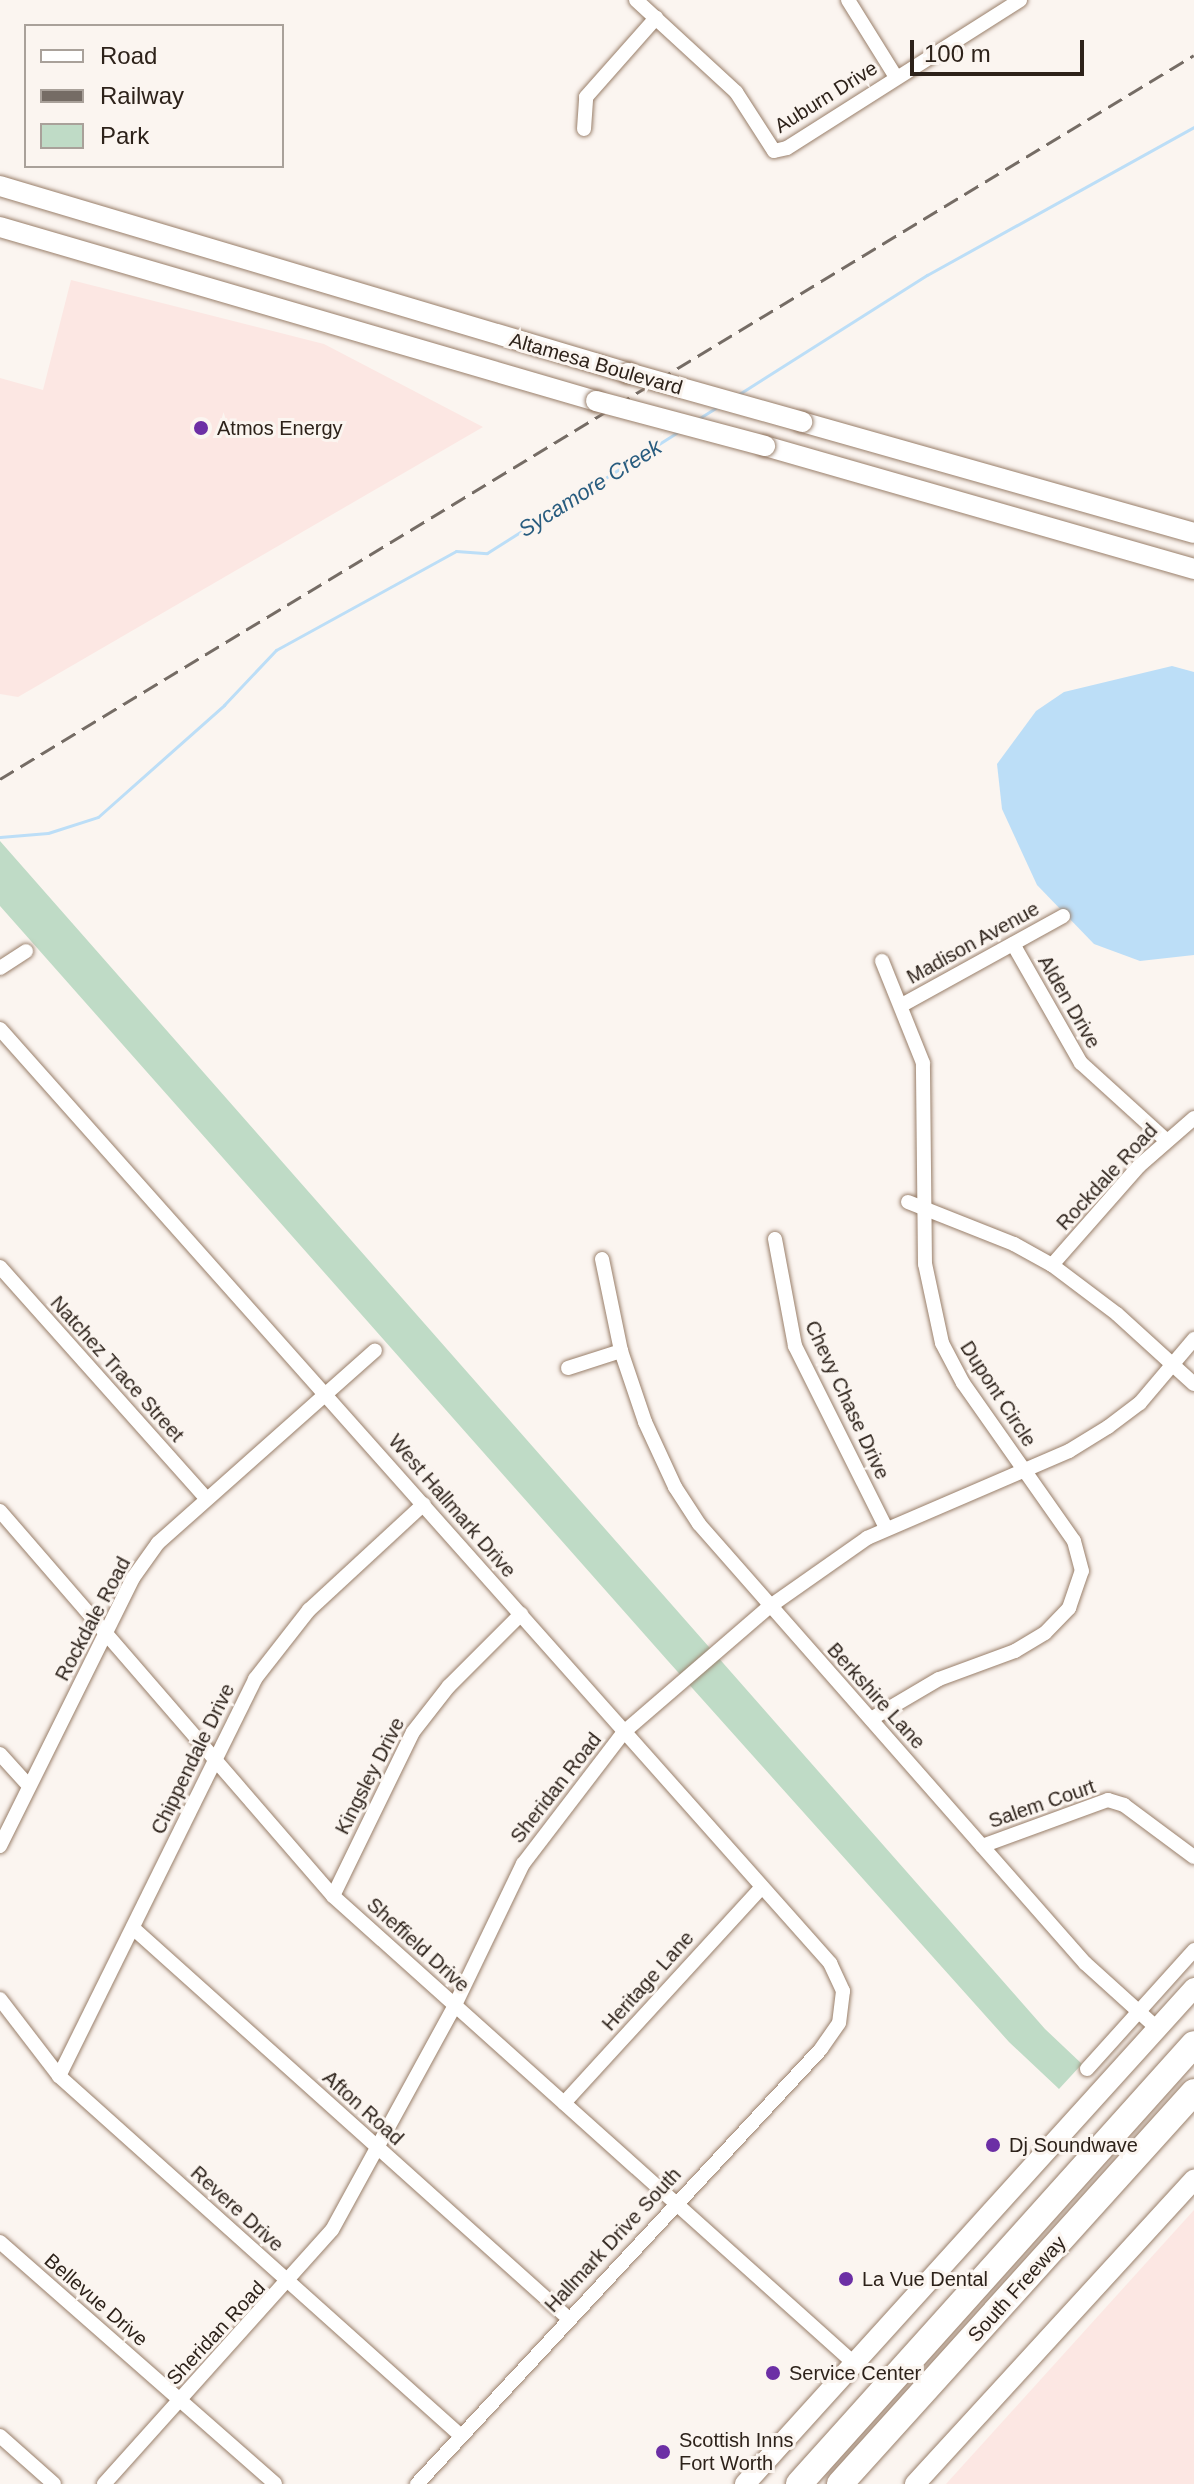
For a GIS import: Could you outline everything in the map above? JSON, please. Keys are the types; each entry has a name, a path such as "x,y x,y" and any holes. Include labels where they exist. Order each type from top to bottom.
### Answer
{"highway":[{"name":"South Freeway","path":"799,2484 1194,2044"},
{"name":"South Freeway","path":"840,2484 1194,2092"}],"main road":[{"name":"Altamesa Boulevard","path":"1,186 628,373 1194,533"},
{"name":"Altamesa Boulevard","path":"0,227 596,401 1194,569"},
{"path":"177,277 184,242"},
{"path":"745,2484 1194,1988"},
{"path":"915,2484 1194,2179"}],"street":[{"path":"584,129 586,97 656,18 636,0"},
{"path":"848,0 896,77"},
{"name":"Auburn Drive","path":"656,18 736,92 774,151 787,148 1020,0"},
{"name":"Madison Avenue","path":"902,1005 1063,916"},
{"name":"Alden Drive","path":"1013,944 1081,1063 1166,1140"},
{"path":"0,968 26,951"},
{"name":"Dupont Circle","path":"871,1719 939,1679 1015,1651 1045,1633 1069,1608 1079,1588 1081,1557 963,1383 942,1343 925,1264 926,1080 902,1005 882,961"},
{"name":"West Hallmark Drive","path":"0,1029 327,1393 840,1979 844,2002 839,2023"},
{"name":"Rockdale Road","path":"1052,1265 1166,1140 1194,1118"},
{"path":"908,1202 1052,1265 1117,1314 1194,1384"},
{"name":"Chevy Chase Drive","path":"775,1239 795,1346 886,1528"},
{"name":"Berkshire Lane","path":"602,1259 621,1351 645,1422 675,1487 769,1607 1085,1963 1158,2029"},
{"name":"Natchez Trace Street","path":"0,1267 205,1497"},
{"name":"Sheridan Road","path":"104,2484 289,2283 332,2230 379,2150 455,2005 523,1864 624,1732 769,1607 886,1528 1024,1470 1108,1427 1140,1403 1194,1339"},
{"name":"Rockdale Road","path":"0,1846 107,1631 158,1543 205,1497 375,1350"},
{"path":"568,1368 621,1351"},
{"name":"Chippendale Drive","path":"59,2076 214,1762 276,1647 424,1504"},
{"name":"Sheffield Drive","path":"0,1511 107,1631 214,1762 333,1896 855,2364"},
{"name":"Kingsley Drive","path":"333,1896 413,1732 449,1686 521,1614"},
{"path":"0,1754 29,1786"},
{"name":"Salem Court","path":"982,1846 1108,1800 1124,1805 1194,1857"},
{"name":"Heritage Lane","path":"564,2103 762,1887"},
{"name":"Afton Road","path":"133,1928 568,2318"},
{"path":"1087,2069 1194,1950"},
{"name":"Revere Drive","path":"0,1999 59,2076 460,2435"},
{"name":"Hallmark Drive South","path":"417,2484 675,2201 821,2049 839,2023"},
{"name":"Bellevue Drive","path":"0,2242 275,2484"},
{"path":"0,2436 54,2484"}],"shaded area":[{"path":"71,280 324,344 483,427 18,697 0,694 0,378 43,390"},
{"path":"1194,2210 1194,2484 946,2484"}],"green space":[{"path":"0,841 1045,2029 1082,2064 1059,2089 1009,2042 0,906"}],"water":[{"path":"1172,666 1194,672 1194,955 1140,961 1094,944 1037,885 1002,809 997,764 1036,711 1064,692"}],"waterway":[{"name":"Sycamore Creek","path":"736,396 927,275 1194,127"},
{"name":"Sycamore Creek","path":"698,419 719,406"},
{"name":"Sycamore Creek","path":"0,837 48,833 98,817 224,705 276,650 456,551 487,553 678,432"}],"railway":[{"path":"0,779 1194,55"}],"place":[{"name":"Atmos Energy","path":"201,428"},
{"name":"Dj Soundwave","path":"993,2145"},
{"name":"La Vue Dental","path":"846,2279"},
{"name":"Service Center","path":"773,2373"},
{"name":"Scottish Inns Fort Worth","path":"663,2452"}]}
